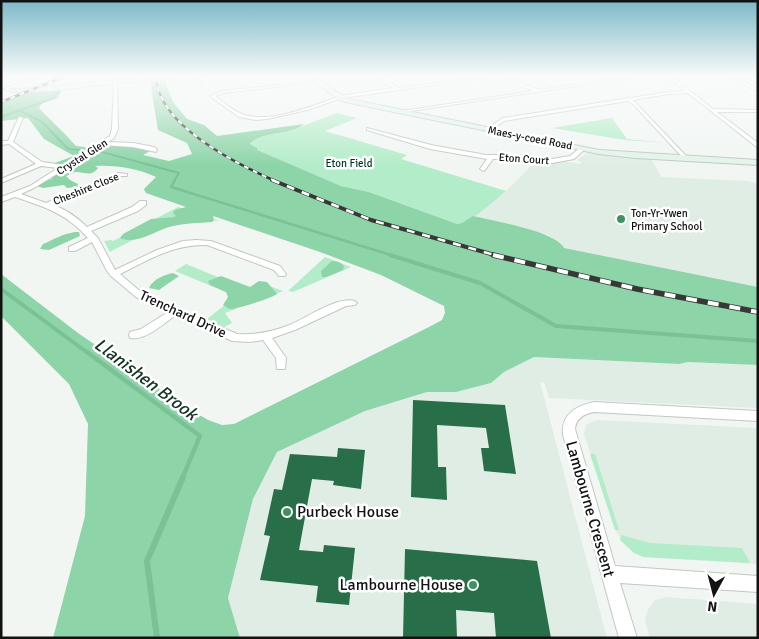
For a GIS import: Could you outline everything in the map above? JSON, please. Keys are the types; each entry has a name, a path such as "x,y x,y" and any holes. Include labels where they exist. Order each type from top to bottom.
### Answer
{"street":[{"name":"Crystal Glen","path":"1,200 17,195 66,167 112,137 115,132 115,107"},
{"path":"229,107 244,117 295,113 313,107"},
{"name":"Maes-y-coed Road","path":"376,107 582,149 630,156 758,162"},
{"path":"398,112 433,107"},
{"path":"488,130 504,120 587,107"},
{"path":"639,107 686,159"},
{"path":"707,107 758,146"},
{"path":"711,110 758,112"},
{"path":"10,142 21,118"},
{"name":"Eton Court","path":"369,129 430,147 491,157 517,157 552,161 572,158 582,149"},
{"path":"1,143 10,142 40,164 66,167"},
{"path":"104,143 133,145 154,149 154,151"},
{"path":"418,152 430,147"},
{"name":"Eton Court","path":"483,169 491,157"},
{"path":"1,181 40,164"},
{"name":"Cheshire Close","path":"47,205 120,174 125,175"},
{"name":"Trenchard Drive","path":"17,195 47,205 66,214 86,230 94,238 107,266 139,295 236,338 266,337 344,303 352,303"},
{"path":"86,230 135,209 143,203"},
{"path":"72,249 94,238"},
{"path":"114,274 170,247 197,242 214,245 277,268 282,274"},
{"path":"134,335 146,331 174,312"},
{"path":"266,337 281,358 281,366"},
{"name":"Lambourne Crescent","path":"628,638 569,435 568,427 572,417 585,409 594,407 758,416"},
{"path":"609,574 758,584"}],"shaded area":[{"name":"Ton-Yr-Ywen Primary School","path":"587,153 652,160 661,177 748,181 758,184 758,287 563,248 561,243 548,235 473,216 506,191 535,162 571,162 578,164 582,163 577,160"},
{"path":"534,357 679,364 688,362 758,365 758,408 549,398 544,382 540,382 607,638 240,638 228,598 253,499 277,452 365,411 427,392 456,392 491,383 504,372"},
{"path":"597,420 758,428 758,564 643,557 626,546 615,530 584,434 586,425"},
{"path":"666,597 758,604 758,638 650,638 645,621 648,609 655,600"}],"green space":[{"path":"1,107 40,107 76,146 91,148 65,165 52,164 74,156 44,139 28,118 1,121"},
{"path":"154,107 177,107 187,119 204,125 217,136 304,124 298,128 261,137 250,144 257,148 257,150 341,186 369,192 457,224 473,216 537,232 559,242 564,248 758,287 758,365 688,362 679,364 534,357 504,372 491,383 456,392 427,392 365,411 277,452 253,499 228,598 240,638 53,638 85,516 88,424 69,384 1,316 1,274 78,333 181,404 208,420 222,425 234,424 431,326 442,320 445,313 444,306 381,275 213,216 214,220 212,222 173,226 140,239 127,240 120,238 123,234 151,219 174,217 176,216 173,213 175,210 186,207 146,193 144,189 156,177 141,171 111,166 95,166 98,168 93,173 75,172 66,176 78,184 77,187 67,188 64,185 43,188 37,186 46,180 53,179 50,178 103,146 126,146 150,151 143,155 169,161 192,154 187,143 158,130"},
{"name":"Eton Field","path":"337,113 357,118 325,131 407,155 401,159 506,191 469,220 457,224 369,192 341,186 256,150 257,148 250,144 256,138 297,128"},
{"path":"612,118 627,139 667,143 625,140 552,128"},
{"path":"178,207 220,221 189,222 162,228 110,252 104,241 113,241"},
{"path":"79,232 80,236 49,250 40,249 43,244 62,235"},
{"path":"325,257 351,267 293,292 288,291"},
{"path":"332,261 339,262 344,266 343,270 322,277 321,271"},
{"path":"186,264 252,291 261,283 283,291 258,302 238,297 175,271"},
{"path":"173,273 179,276 159,290 149,288 156,280"},
{"path":"221,276 250,287 259,281 267,282 277,294 255,303 230,309 223,305 228,297 226,292 210,285 208,281"},
{"path":"235,297 236,309 225,313 232,323 224,327 207,319"},
{"path":"590,454 595,454 619,530 615,530"},
{"path":"621,535 650,543 742,548 750,563 643,557 634,553 620,540"}],"building":[{"path":"413,400 505,405 516,474 484,471 481,448 489,448 486,428 437,425 438,467 446,467 447,500 411,497"},
{"name":"Purbeck House","path":"338,448 365,450 361,489 333,485 334,481 312,479 299,550 323,552 324,545 355,548 349,605 316,602 318,586 260,580 270,536 264,535 274,489 282,490 290,454 337,457"},
{"name":"Lambourne House","path":"405,549 537,561 551,638 496,638 494,613 456,610 457,638 403,638"}],"waterway":[{"name":"Llanishen Brook","path":"19,111 29,107"},
{"name":"Llanishen Brook","path":"1,117 19,111"},
{"path":"19,111 42,122 68,149 102,152 179,173 174,181"},
{"path":"175,180 171,187 394,256"},
{"path":"390,255 480,283 556,326 758,341"},
{"name":"Llanishen Brook","path":"1,289 88,353"},
{"name":"Llanishen Brook","path":"87,352 200,436 182,479"},
{"name":"Llanishen Brook","path":"157,638 147,561 183,477"}],"railway":[{"path":"167,107 185,127 202,141 275,181"},
{"path":"272,180 371,220 498,256"},
{"path":"493,255 637,289 758,312"}],"place":[{"name":"Ton-Yr-Ywen Primary School","path":"621,219"},
{"name":"Purbeck House","path":"287,512"},
{"name":"Lambourne House","path":"473,585"}]}
